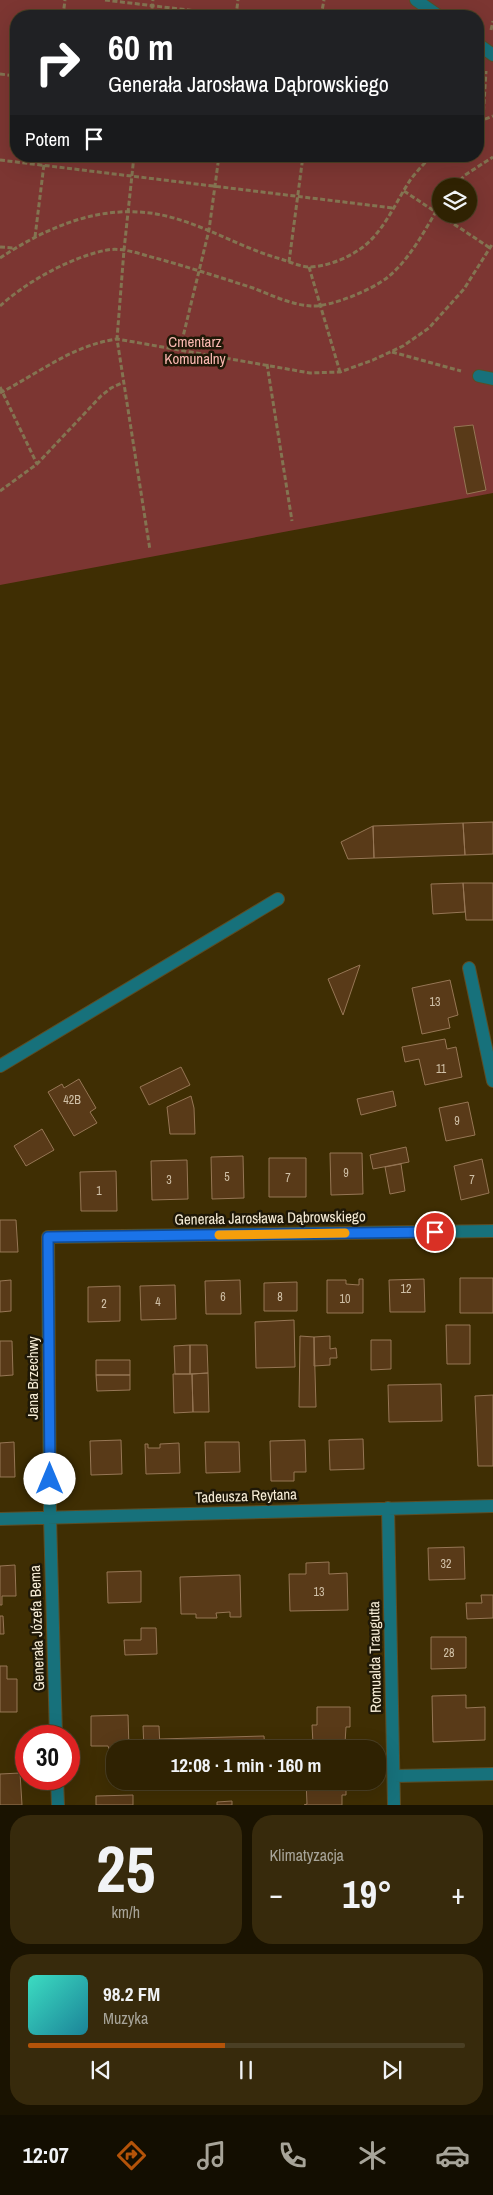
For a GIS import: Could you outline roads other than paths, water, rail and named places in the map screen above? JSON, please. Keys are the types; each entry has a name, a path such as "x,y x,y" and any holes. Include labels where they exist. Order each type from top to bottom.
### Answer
{"street":[{"path":"416,0 430,10"},
{"path":"478,376 493,379"},
{"path":"0,1066 278,899"},
{"path":"469,968 493,1081"},
{"name":"Generała Jarosława Dąbrowskiego","path":"48,1237 493,1231"},
{"name":"Jana Brzechwy","path":"48,1237 50,1518"},
{"name":"Tadeusza Reytana","path":"0,1519 493,1506"},
{"name":"Romualda Traugutta","path":"388,1508 394,1805"},
{"name":"Generała Józefa Bema","path":"50,1518 56,1725"},
{"path":"394,1776 493,1774"},
{"path":"58,1790 58,1805"}],"park label":[{"name":"Cmentarz Komunalny","path":"195,350"}]}
